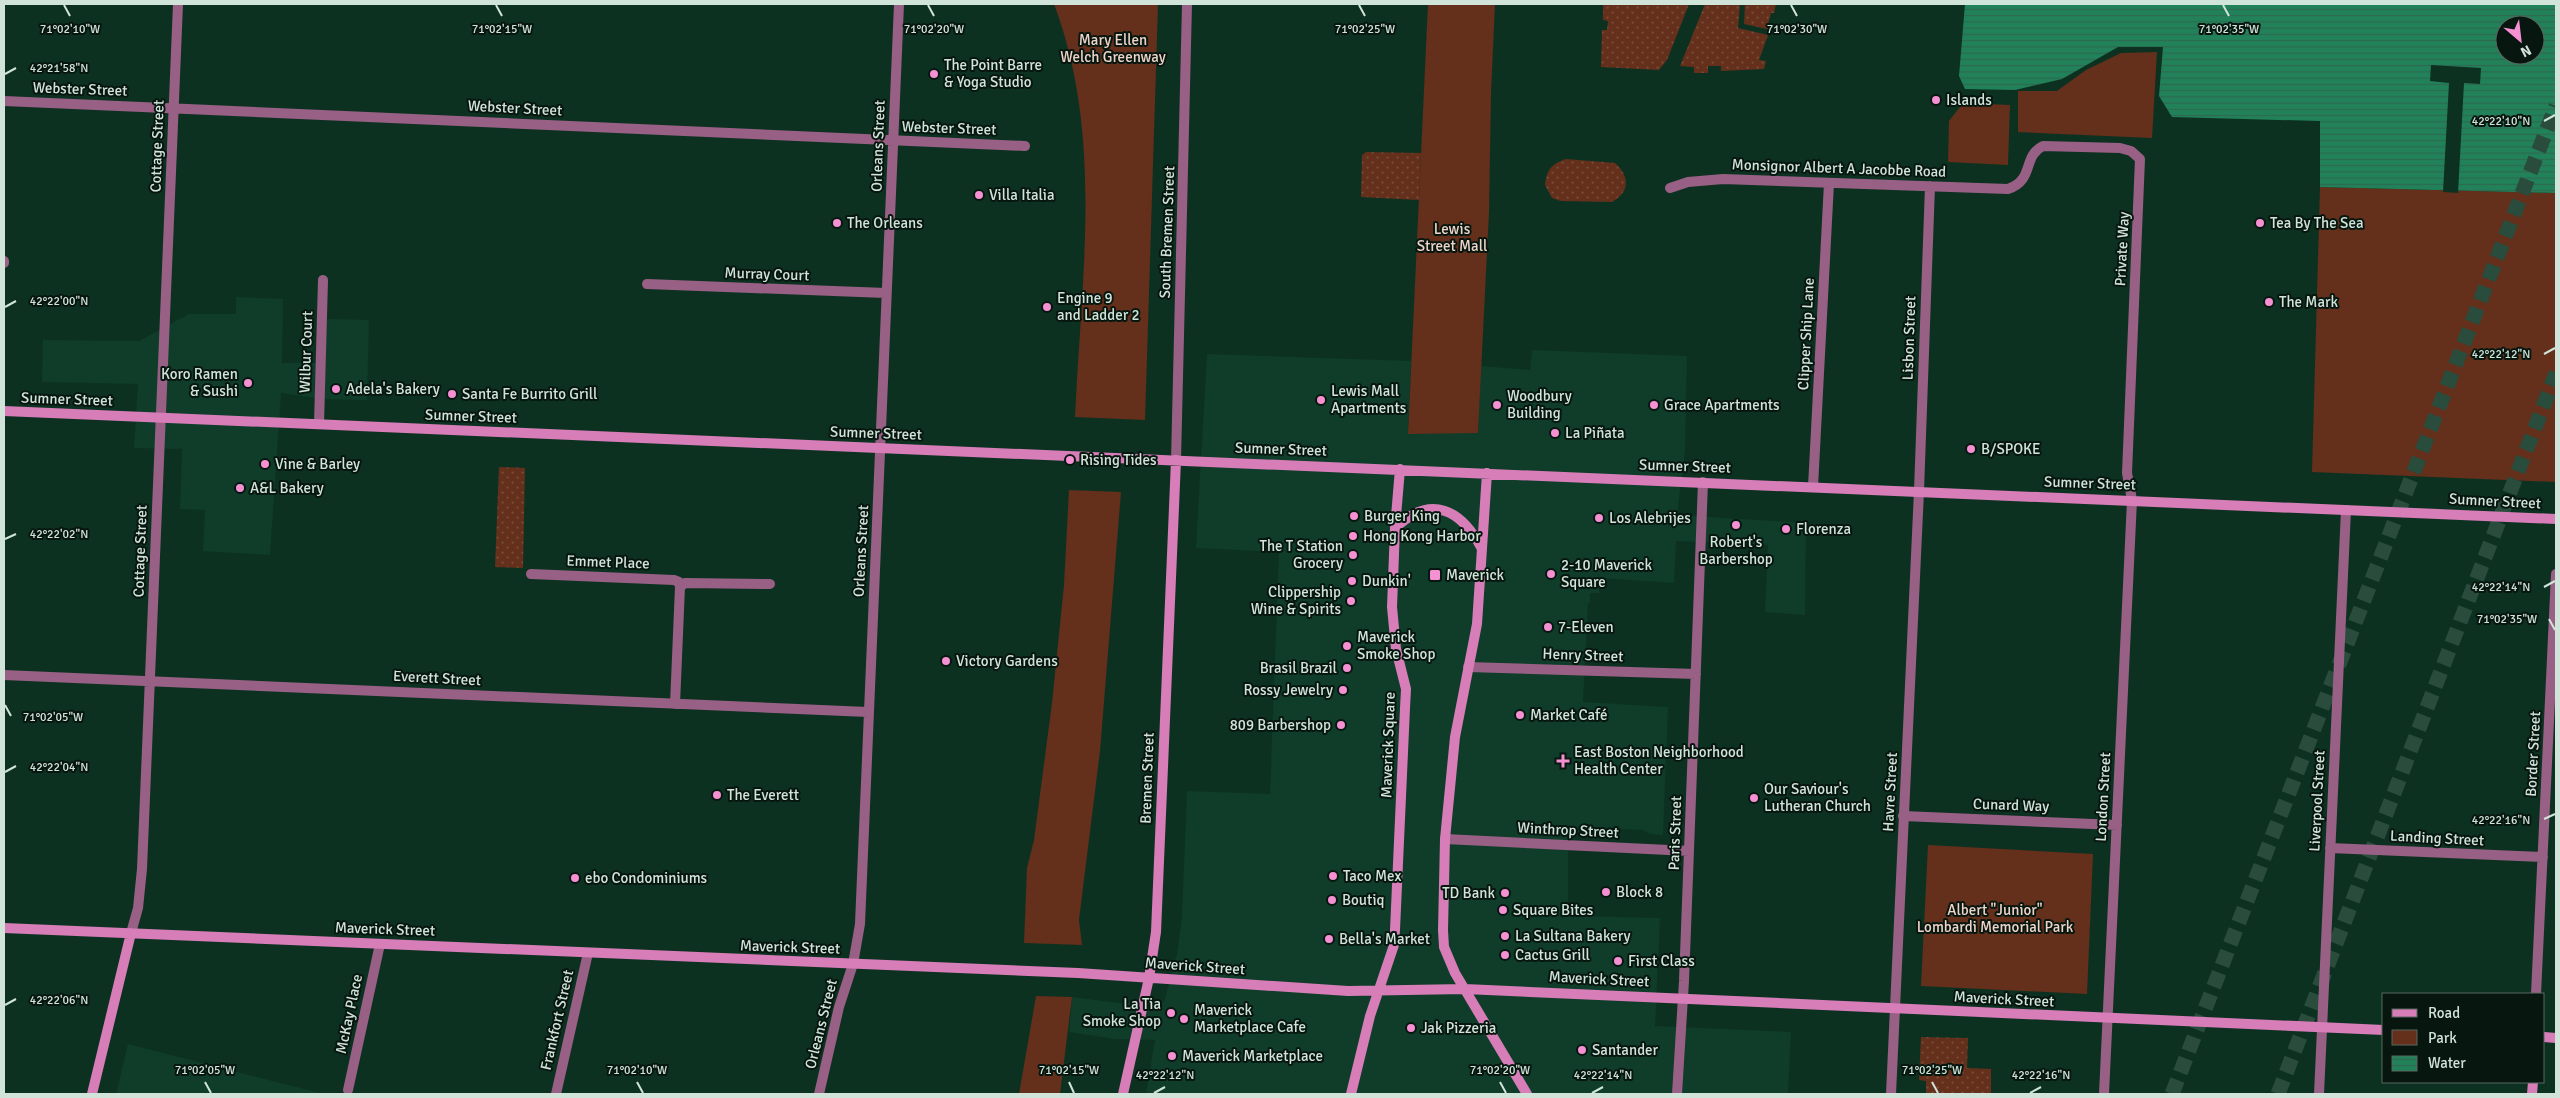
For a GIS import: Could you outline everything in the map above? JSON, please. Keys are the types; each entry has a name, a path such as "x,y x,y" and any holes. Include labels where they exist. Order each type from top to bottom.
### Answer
{"main road":[{"name":"Sumner Street","path":"4,411 1812,486 2556,519"},
{"name":"Bremen Street","path":"1123,1094 1149,978 1156,932 1176,460"},
{"name":"Maverick Square","path":"1351,1094 1366,1029 1394,945 1406,689 1393,628 1395,528 1400,469"},
{"path":"1487,473 1477,624 1455,737 1445,839 1444,947 1451,966 1527,1094"},
{"path":"1395,528 1417,512 1429,508 1445,510 1461,519 1472,531 1482,550"},
{"name":"Maverick Street","path":"4,928 1078,973 1348,990 1465,988 2382,1030"},
{"name":"Cottage Street","path":"92,1094 131,934"}],"street":[{"name":"Cottage Street","path":"131,934 138,908 142,869 178,4"},
{"name":"Orleans Street","path":"820,1094 860,924 899,4"},
{"name":"South Bremen Street","path":"1176,460 1187,4"},
{"name":"Webster Street","path":"4,100 1024,146"},
{"name":"Private Way","path":"2008,189 2018,186 2023,180 2036,149 2043,146 2120,148 2131,152 2140,159 2127,473 2132,500"},
{"name":"Monsignor Albert A Jacobbe Road","path":"1670,188 1708,179 2008,189"},
{"name":"Clipper Ship Lane","path":"1812,486 1829,183"},
{"name":"Lisbon Street","path":"1919,491 1930,186"},
{"name":"Wilbur Court","path":"318,424 323,280"},
{"name":"Murray Court","path":"647,284 886,293"},
{"name":"Paris Street","path":"1677,1094 1683,998 1703,482"},
{"name":"Havre Street","path":"1891,1094 1919,491"},
{"name":"London Street","path":"2104,1094 2132,500"},
{"name":"Liverpool Street","path":"2319,1094 2346,510"},
{"name":"Emmet Place","path":"531,574 674,580 680,587 685,583 770,584"},
{"name":"Border Street","path":"2536,993 2556,574"},
{"path":"675,704 680,587"},
{"name":"Henry Street","path":"1468,667 1696,674"},
{"name":"Everett Street","path":"4,674 868,712"},
{"name":"Cunard Way","path":"1903,816 2117,825"},
{"name":"Winthrop Street","path":"1445,839 1689,851"},
{"name":"Landing Street","path":"2330,848 2543,857"},
{"name":"McKay Place","path":"348,1090 380,944"},
{"name":"Frankfort Street","path":"556,1094 588,953"}],"shaded area":[{"path":"236,297 283,299 282,363 325,363 327,319 369,320 367,400 324,399 281,393 270,555 203,551 205,510 180,509 182,449 134,448 138,384 42,382 43,340 139,341 189,314 236,314"},
{"path":"1532,350 1687,356 1685,450 1677,515 1806,523 1805,615 1765,612 1768,545 1676,541 1674,583 1600,578 1599,593 1590,593 1590,603 1588,603 1583,702 1668,707 1663,835 1650,834 1643,830 1568,827 1568,916 1660,918 1655,1026 1791,1032 1788,1094 1146,1094 1155,1040 1115,1039 1069,1032 1072,997 1119,1003 1164,1002 1177,954 1182,917 1187,791 1270,794 1279,552 1196,548 1207,354 1411,361 1408,433 1478,433 1481,366 1530,370"},
{"path":"128,1044 324,1094 116,1094"}],"green space":[{"name":"Mary Ellen Welch Greenway","path":"1054,4 1158,4 1145,420 1075,417 1086,209 1084,157 1079,105 1070,54"},
{"name":"Lewis Street Mall","path":"1428,4 1495,4 1489,212 1478,433 1408,434"},
{"path":"1603,4 1689,4 1667,60 1659,70 1601,67 1602,30 1607,30 1608,21 1603,20"},
{"path":"1705,4 1740,4 1738,28 1768,35 1759,60 1766,61 1764,69 1721,71 1721,66 1708,66 1708,73 1694,73 1694,67 1680,66"},
{"path":"1745,4 1776,4 1768,24 1772,26 1771,30 1744,24"},
{"path":"2157,52 2152,138 2018,132 2018,91 2057,91 2086,70 2121,53"},
{"path":"1963,103 2010,105 2008,165 1948,162 1949,121"},
{"path":"1366,152 1421,153 1419,200 1361,197 1362,155"},
{"path":"1566,159 1615,163 1625,178 1625,189 1612,202 1561,201 1552,198 1545,185 1547,175 1553,165"},
{"path":"2320,187 2556,193 2556,482 2312,472"},
{"path":"499,467 525,468 523,568 495,567"},
{"path":"1069,490 1121,492 1100,751 1079,920 1082,945 1024,943 1027,868 1034,840 1052,703 1064,585"},
{"name":"Albert \"Junior\" Lombardi Memorial Park","path":"1928,845 2093,854 2087,994 1921,986"},
{"path":"1036,996 1072,997 1060,1094 1019,1094"},
{"path":"1921,1037 1968,1038 1967,1068 1991,1069 1991,1094 1926,1094 1926,1081 1919,1080"}],"water":[{"path":"1965,4 2556,4 2556,193 2320,187 2320,121 2172,117 2159,96 2163,47 2118,47 2062,79 2015,90 1965,89 1959,76"}],"pier":[{"path":"2431,65 2481,68 2480,84 2464,83 2458,193 2443,192 2449,83 2430,81"}],"tunnel":[{"path":"2172,1094 2556,106"},
{"path":"2278,1094 2556,373"}],"place":[{"name":"The Point Barre & Yoga Studio","path":"934,74"},
{"name":"Islands","path":"1936,100"},
{"name":"Villa Italia","path":"979,195"},
{"name":"The Orleans","path":"837,223"},
{"name":"Tea By The Sea","path":"2260,223"},
{"name":"The Mark","path":"2269,302"},
{"name":"Engine 9 and Ladder 2","path":"1047,307"},
{"name":"Koro Ramen & Sushi","path":"248,383"},
{"name":"Adela's Bakery","path":"336,389"},
{"name":"Santa Fe Burrito Grill","path":"452,394"},
{"name":"Lewis Mall Apartments","path":"1321,400"},
{"name":"Woodbury Building","path":"1497,405"},
{"name":"Grace Apartments","path":"1654,405"},
{"name":"La Piñata","path":"1555,433"},
{"name":"B/SPOKE","path":"1971,449"},
{"name":"Rising Tides","path":"1070,460"},
{"name":"Vine & Barley","path":"265,464"},
{"name":"A&L Bakery","path":"240,488"},
{"name":"Burger King","path":"1354,516"},
{"name":"Los Alebrijes","path":"1599,518"},
{"name":"Robert's Barbershop","path":"1736,525"},
{"name":"Florenza","path":"1786,529"},
{"name":"Hong Kong Harbor","path":"1353,536"},
{"name":"The T Station Grocery","path":"1353,555"},
{"name":"2-10 Maverick Square","path":"1551,574"},
{"name":"Maverick","path":"1435,575"},
{"name":"Dunkin'","path":"1352,581"},
{"name":"Clippership Wine & Spirits","path":"1351,601"},
{"name":"7-Eleven","path":"1548,627"},
{"name":"Maverick Smoke Shop","path":"1347,646"},
{"name":"Victory Gardens","path":"946,661"},
{"name":"Brasil Brazil","path":"1347,668"},
{"name":"Rossy Jewelry","path":"1343,690"},
{"name":"Market Café","path":"1520,715"},
{"name":"809 Barbershop","path":"1341,725"},
{"name":"East Boston Neighborhood Health Center","path":"1563,761"},
{"name":"The Everett","path":"717,795"},
{"name":"Our Saviour's Lutheran Church","path":"1754,798"},
{"name":"Taco Mex","path":"1333,876"},
{"name":"ebo Condominiums","path":"575,878"},
{"name":"Block 8","path":"1606,892"},
{"name":"TD Bank","path":"1505,893"},
{"name":"Boutiq","path":"1332,900"},
{"name":"Square Bites","path":"1503,910"},
{"name":"La Sultana Bakery","path":"1505,936"},
{"name":"Bella's Market","path":"1329,939"},
{"name":"Cactus Grill","path":"1505,955"},
{"name":"First Class","path":"1618,961"},
{"name":"La Tia Smoke Shop","path":"1171,1013"},
{"name":"Maverick Marketplace Cafe","path":"1184,1019"},
{"name":"Jak Pizzeria","path":"1411,1028"},
{"name":"Santander","path":"1582,1050"},
{"name":"Maverick Marketplace","path":"1172,1056"}]}
